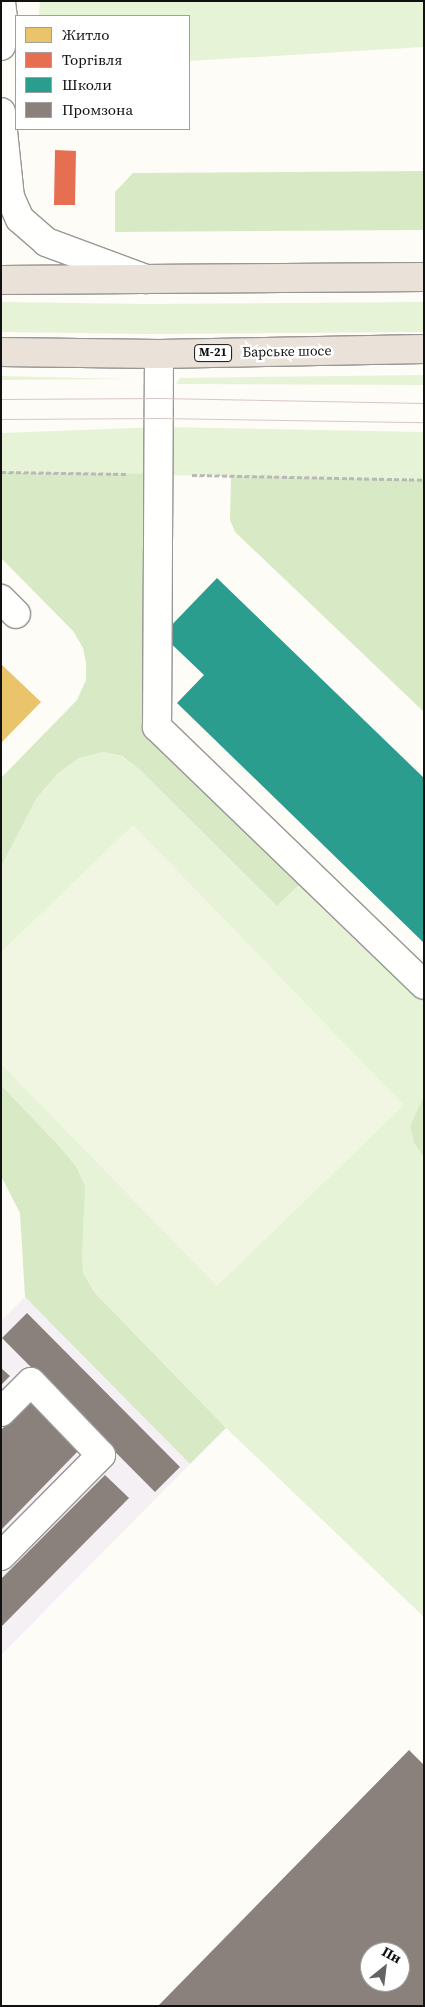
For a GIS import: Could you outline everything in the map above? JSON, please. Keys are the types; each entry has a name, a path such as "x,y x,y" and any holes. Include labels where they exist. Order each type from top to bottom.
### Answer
{"highway":[{"path":"1,280 424,277"},
{"name":"Барське шосе","path":"1,352 159,354 424,349"}],"lane":[{"path":"1,2 1,46"},
{"path":"1,112 10,197 20,219 46,242 146,279"},
{"path":"159,354 157,727 424,985"},
{"path":"1,1412 31,1382 101,1455 1,1556"}],"path":[{"path":"1,472 424,480"}],"shaded area":[{"path":"25,1297 190,1464 1,1655 1,1321"}],"green space":[{"path":"40,1 424,1 424,47 190,61 190,15 39,15"},
{"path":"424,171 424,230 115,232 115,192 133,173"},
{"path":"1,302 147,304 424,302 424,332 148,334 1,332"},
{"path":"424,375 424,385 176,384 180,378"},
{"path":"1,376 126,379 1,380"},
{"path":"159,427 424,432 424,480 1,472 1,433"},
{"path":"1,472 158,474 157,727 310,875 277,906 140,770 122,756 103,752 79,758 57,774 36,799 1,867 1,778 77,700 86,680 86,663 83,648 73,631 1,558"},
{"path":"231,476 424,480 424,712 235,532 230,520"},
{"path":"103,752 121,756 140,770 277,906 310,875 424,985 424,1095 410,1126 414,1143 424,1158 424,1617 226,1428 95,1293 83,1273 62,1149 1,1085 1,867 36,799 57,774 79,758"},
{"path":"133,825 404,1105 217,1286 1,1064 1,952"},
{"path":"1,1085 62,1149 76,1167 85,1186 83,1273 95,1293 226,1428 190,1464 25,1297 20,1213 1,1176"},
{"path":"424,1095 424,1158 414,1143 410,1126"}],"building: Житло":[{"path":"1,664 41,702 1,743"}],"building: Торгівля":[{"path":"55,150 76,151 75,205 54,205"}],"building: Школи":[{"path":"217,578 424,778 424,943 177,703 204,675 162,635"}],"building: Промзона":[{"path":"27,1313 180,1467 155,1492 2,1338"},
{"path":"1,1368 10,1376 1,1385"},
{"path":"30,1401 80,1449 1,1530 1,1430"},
{"path":"105,1475 129,1498 1,1627 1,1579"},
{"path":"409,1750 424,1765 424,2006 158,2006"}],"tram line":[{"path":"1,399 160,398 424,403"},
{"path":"1,419 159,418 424,422"}]}
